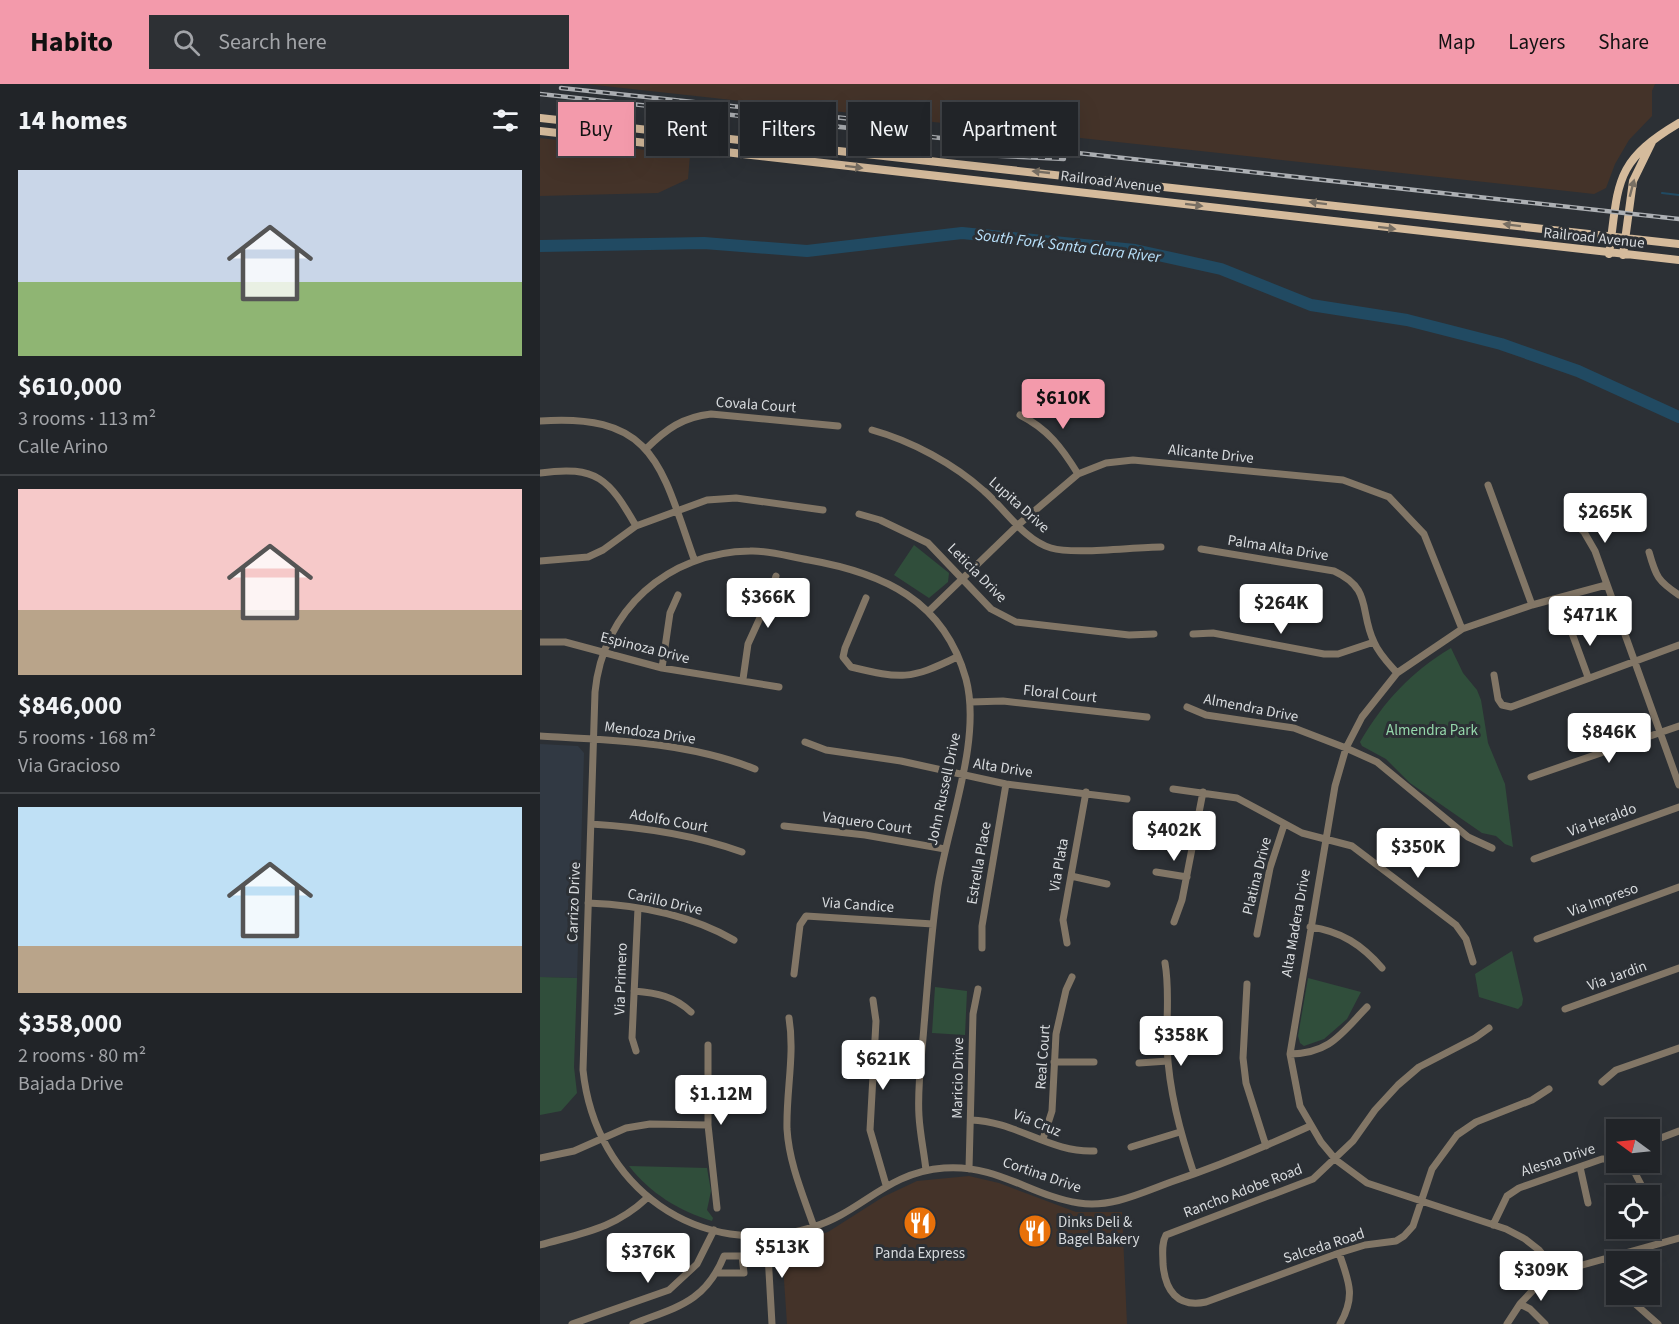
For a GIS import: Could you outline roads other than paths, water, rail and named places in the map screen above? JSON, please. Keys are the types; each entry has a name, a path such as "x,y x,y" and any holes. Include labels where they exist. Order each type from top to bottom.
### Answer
{"main road":[{"name":"Railroad Avenue","path":"540,118 740,139"},
{"path":"1609,254 1616,201 1623,176 1639,150 1679,123"},
{"name":"Railroad Avenue","path":"540,131 740,154"},
{"path":"1623,255 1633,182 1652,142"},
{"name":"Railroad Avenue","path":"836,149 1679,244"},
{"name":"Railroad Avenue","path":"758,156 1679,261"}],"street":[{"name":"Covala Court","path":"646,449 663,433 693,416 711,414 838,426"},
{"path":"1020,415 1038,424 1060,444 1078,474"},
{"path":"540,422 595,422 626,433 646,449 664,476 694,559"},
{"name":"Lupita Drive","path":"872,430 886,434 940,460 964,475 1018,525 1040,543 1052,548 1161,547"},
{"name":"Alicante Drive","path":"929,611 1018,525 1078,474 1106,463 1133,460 1343,480 1389,497 1424,534 1462,629"},
{"path":"540,473 565,470 596,477 610,488 636,526"},
{"path":"1488,485 1532,605"},
{"path":"540,561 588,557 603,550 636,526 707,500 736,498 823,510"},
{"name":"Leticia Drive","path":"859,514 880,520 928,543 991,609 1016,622 1129,635 1154,634"},
{"path":"1574,524 1584,532 1595,551 1679,785"},
{"name":"Palma Alta Drive","path":"1200,549 1334,571 1345,576 1363,597 1374,642 1397,673"},
{"name":"Carrizo Drive","path":"752,551 694,559 651,585 630,607 603,651 596,680 592,739 583,1070 588,1103 601,1139 618,1167 646,1198 678,1216 714,1230 768,1237"},
{"name":"John Russell Drive","path":"752,551 827,563 874,575 899,588 929,611 947,636 957,657 971,702 968,748 945,849 933,924 919,1105 926,1170"},
{"path":"1649,552 1656,576 1664,586 1679,596"},
{"path":"743,679 748,644 769,598 776,576"},
{"name":"Alta Madera Drive","path":"1557,1272 1525,1239 1493,1225 1367,1183 1336,1160 1310,1126 1300,1106 1290,1054 1324,840 1335,786 1347,748 1362,717 1397,673 1462,629 1532,605 1606,585"},
{"path":"662,668 670,613 678,595"},
{"path":"866,598 843,657 851,667 906,677 925,673 957,657"},
{"path":"1569,625 1588,677"},
{"path":"1193,634 1213,633 1324,654 1338,654 1374,642"},
{"name":"Espinoza Drive","path":"540,642 565,642 662,668 743,679 779,687"},
{"path":"1494,675 1498,699 1502,705 1511,707 1679,645"},
{"name":"Floral Court","path":"971,702 1003,701 1147,717"},
{"name":"Almendra Drive","path":"1187,707 1206,715 1294,728 1347,748 1377,762 1468,837 1492,848"},
{"path":"1531,777 1679,726"},
{"name":"Mendoza Drive","path":"540,736 668,747 735,761 755,769"},
{"name":"Alta Drive","path":"805,742 826,750 901,761 1006,784 1086,792 1127,799"},
{"name":"Estrella Place","path":"982,948 982,926 1006,784"},
{"path":"1173,789 1238,798 1284,825 1324,840 1352,846 1444,914 1466,939 1473,962"},
{"name":"Via Plata","path":"1067,943 1063,920 1086,792"},
{"path":"1174,922 1187,877 1203,792"},
{"name":"Via Heraldo","path":"1534,859 1679,807"},
{"name":"Adolfo Court","path":"591,824 622,826 719,844 742,852"},
{"name":"Platina Drive","path":"1257,934 1272,861 1284,825"},
{"name":"Vaquero Court","path":"784,826 888,838 945,849"},
{"path":"1156,872 1187,877"},
{"path":"1071,876 1107,884"},
{"name":"Via Impreso","path":"1537,939 1679,887"},
{"name":"Carillo Drive","path":"588,903 638,908 686,918 734,940"},
{"name":"Via Primero","path":"636,1051 632,1038 638,908"},
{"name":"Via Candice","path":"794,974 800,925 806,916 933,924"},
{"path":"1310,927 1349,938 1369,953 1382,968"},
{"path":"1165,963 1168,983 1168,1061 1171,1091 1180,1132 1194,1174"},
{"name":"Via Jardin","path":"1565,1009 1679,968"},
{"name":"Real Court","path":"1043,1139 1052,1111 1056,1035 1066,990 1072,977"},
{"path":"1246,984 1245,1075 1250,1104 1266,1146"},
{"name":"Maricio Drive","path":"969,1169 973,1014 978,989"},
{"path":"634,991 662,995 691,1012"},
{"path":"873,1000 876,1021 870,1130 886,1185"},
{"path":"1290,1054 1318,1051 1338,1037 1367,1007"},
{"path":"789,1018 793,1040 788,1107 789,1150 814,1227"},
{"name":"Rancho Adobe Road","path":"1164,1272 1163,1241 1172,1231 1303,1185 1336,1160 1398,1085 1419,1067 1475,1038 1489,1028"},
{"path":"708,1045 708,1125 717,1208"},
{"path":"1602,1082 1616,1070 1679,1048"},
{"path":"1139,1063 1168,1061"},
{"path":"1054,1062 1094,1062"},
{"name":"Salceda Road","path":"1164,1272 1167,1287 1173,1295 1181,1301 1195,1304 1339,1253 1365,1245 1396,1241 1413,1226 1432,1168 1457,1135 1476,1122 1532,1100 1549,1089"},
{"name":"Via Cruz","path":"971,1120 992,1120 1065,1149 1094,1151"},
{"path":"540,1158 574,1151 626,1128 650,1124 708,1125"},
{"name":"Cortina Drive","path":"768,1237 814,1227 849,1210 886,1185 926,1170 969,1169 1005,1176 1066,1200 1095,1204 1116,1202 1266,1146 1310,1126"},
{"path":"1660,1137 1679,1131"},
{"path":"1131,1147 1180,1132"},
{"name":"Alesna Drive","path":"1493,1225 1507,1196 1519,1188 1606,1159"},
{"path":"1580,1167 1588,1203"},
{"path":"540,1245 608,1225 628,1216 646,1198"},
{"path":"572,1324 669,1290 698,1264 714,1230"},
{"path":"768,1237 772,1324"},
{"path":"1630,1251 1679,1238"},
{"path":"1339,1253 1351,1295 1348,1310 1340,1324"},
{"path":"1507,1324 1520,1304 1557,1272 1606,1257"},
{"path":"633,1324 693,1301 717,1273"},
{"path":"1520,1304 1530,1309 1545,1324"},
{"path":"1636,1305 1658,1324"}],"waterway":[{"path":"1662,193 1679,195"},
{"name":"South Fork Santa Clara River","path":"540,246 704,243 807,251 962,233 1135,250 1221,269 1311,305 1407,320 1501,344 1578,371 1679,417"}],"railway":[{"path":"561,88 848,119"},
{"path":"540,94 1679,219"},
{"path":"1002,156 1064,159"}],"place":[{"name":"Panda Express","path":"920,1223"},
{"name":"Dinks Deli & Bagel Bakery","path":"1035,1231"}],"park label":[{"name":"Almendra Park","path":"1432,730"}]}
